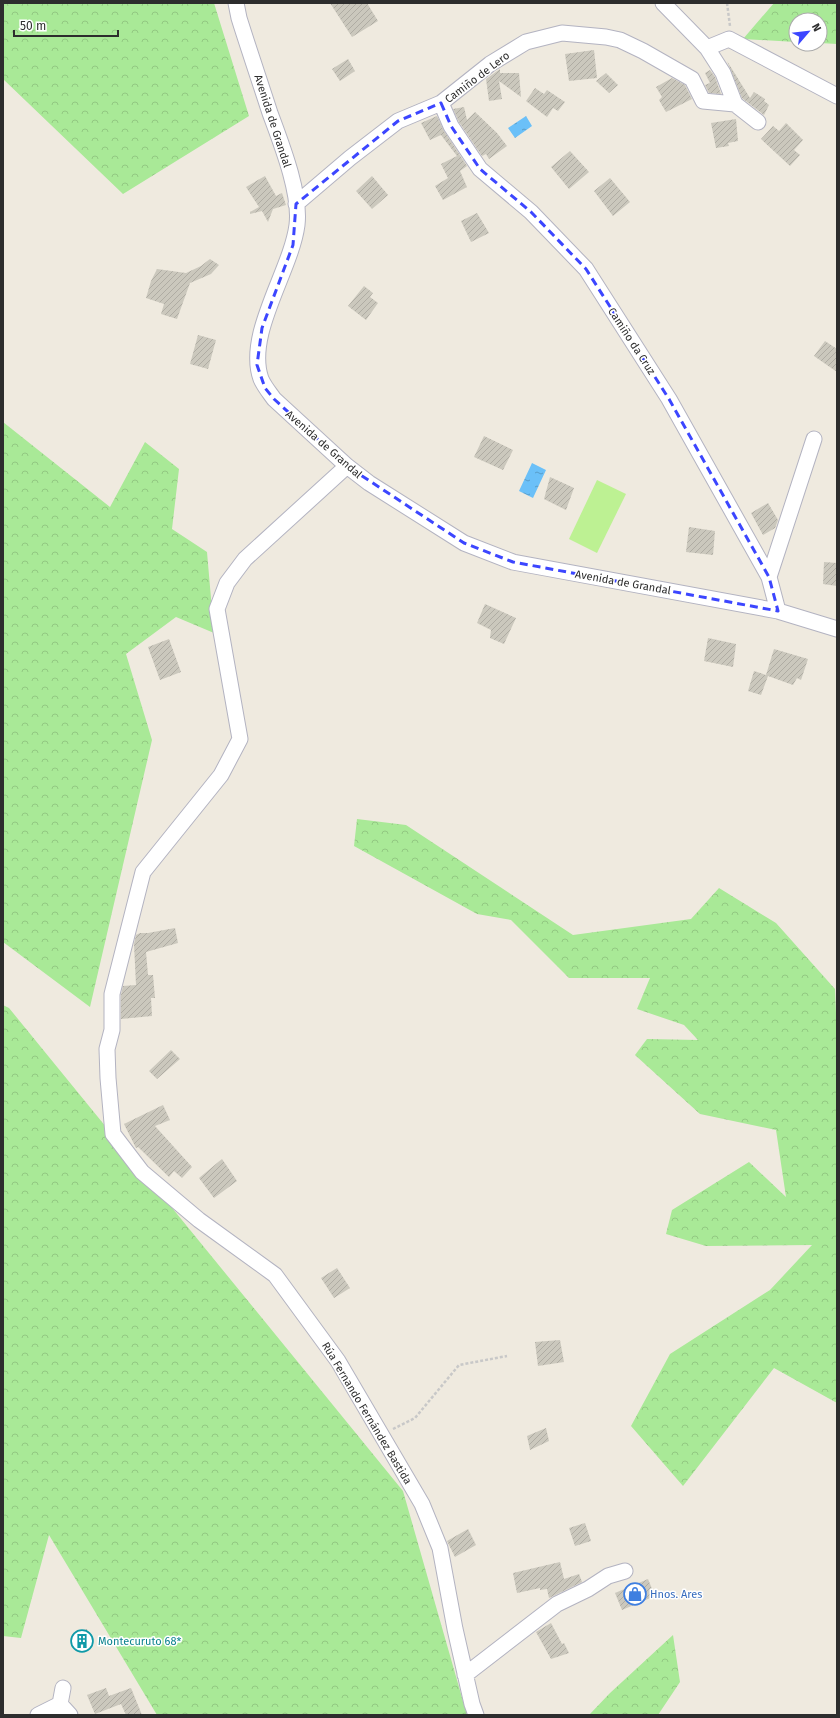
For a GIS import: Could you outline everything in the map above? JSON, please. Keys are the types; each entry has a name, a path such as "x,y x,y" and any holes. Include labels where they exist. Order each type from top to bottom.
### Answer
{"street":[{"name":"Avenida de Grandal","path":"236,3 242,26 284,155 296,204 297,223 293,245 262,328 259,344 258,365 265,388 274,399 347,466 369,483 464,543 489,554 513,562 778,611 837,630"},
{"path":"663,3 707,48 723,73 735,104 758,122"},
{"name":"Camiño de Lero","path":"296,204 350,158 398,121 441,103 490,64 526,42 562,33 606,37 620,40 643,51 692,79 703,101 735,104"},
{"path":"707,48 729,39 837,96"},
{"name":"Camiño da Cruz","path":"441,103 451,126 480,169 531,212 586,269 669,399 769,577 778,611"},
{"path":"769,577 814,439"},
{"name":"Rúa Fernando Fernández Bastida","path":"347,466 245,559 227,583 217,609 240,739 221,775 143,872 112,994 112,1030 107,1049 113,1134 142,1172 199,1220 275,1274 338,1361 422,1504 440,1548 455,1629 476,1715"},
{"path":"465,1675 557,1604 588,1589 608,1576 625,1571"},
{"path":"38,1715 65,1710 63,1688"}],"path":[{"path":"727,3 731,24 729,39"},
{"path":"382,1435 415,1418 459,1365 506,1356"}],"highlighted area":[{"path":"441,103 451,126 480,169 531,212 586,269 669,399 769,577 778,611 513,562 464,543 347,466 274,399 265,388 257,365 262,328 293,245 296,204 398,121"}],"green space":[{"path":"3,3 214,3 249,116 123,194 3,79"},
{"path":"774,3 837,3 837,44 828,43 828,12 788,12 788,42 743,39"},
{"path":"3,422 110,507 145,442 179,469 172,529 207,552 214,633 176,617 126,654 152,740 90,1007 3,942"},
{"path":"597,480 626,494 597,553 569,539"},
{"path":"357,819 406,825 573,935 691,919 719,888 776,923 835,989 837,1036 837,1403 774,1368 683,1486 631,1426 670,1354 770,1290 812,1245 706,1246 666,1234 672,1210 749,1162 786,1197 776,1130 700,1114 635,1055 647,1039 698,1040 684,1025 637,1009 650,978 569,978 511,920 477,914 354,846"},
{"path":"3,1005 9,1008 403,1491 467,1715 157,1715 49,1535 21,1638 3,1636"},
{"path":"673,1635 680,1682 658,1715 589,1715 610,1693"}],"water":[{"path":"526,116 532,126 515,138 508,128"},
{"path":"532,463 546,470 533,498 519,491"}],"building":[{"path":"330,3 367,3 378,21 352,37"},
{"path":"594,50 597,78 569,81 565,54"},
{"path":"348,59 355,71 340,81 332,69"},
{"path":"727,61 750,98 754,92 765,99 764,101 769,105 764,115 742,98"},
{"path":"500,69 500,73 519,73 521,97 499,81 502,99 489,101 486,79"},
{"path":"710,70 715,77 721,94 709,93 705,85 710,83 705,73"},
{"path":"606,73 618,85 609,93 596,81"},
{"path":"672,78 685,85 692,99 666,112 659,100 662,97 656,87"},
{"path":"535,88 544,94 547,90 565,102 558,111 553,108 547,117 526,101"},
{"path":"464,107 467,120 475,112 497,133 507,146 489,159 486,154 482,156 459,122 453,109"},
{"path":"437,116 444,131 467,166 460,171 467,187 443,200 435,186 448,178 441,164 457,156 441,135 430,140 421,123"},
{"path":"736,119 738,141 728,143 729,146 716,148 711,123"},
{"path":"786,123 803,140 794,150 800,155 790,166 761,139 773,126 779,131"},
{"path":"570,151 589,172 569,189 551,167"},
{"path":"265,176 276,196 282,193 286,205 273,209 268,222 262,211 250,214 250,212 259,207 246,187"},
{"path":"372,176 388,195 372,209 356,191"},
{"path":"610,178 630,202 613,216 594,191"},
{"path":"477,213 489,233 471,242 461,221"},
{"path":"210,259 219,265 211,274 190,283 177,319 161,314 164,304 146,298 151,281 157,269 186,273 201,266"},
{"path":"364,286 373,293 370,297 378,303 366,320 348,306"},
{"path":"198,335 216,340 208,369 190,364"},
{"path":"825,341 837,349 837,372 814,356"},
{"path":"484,436 513,450 503,470 474,457"},
{"path":"550,477 574,488 566,510 544,499"},
{"path":"768,503 778,520 775,528 763,535 751,513"},
{"path":"689,527 715,531 713,555 686,552"},
{"path":"824,562 837,563 837,586 823,584"},
{"path":"485,604 516,618 504,644 490,638 491,630 477,623"},
{"path":"708,638 736,644 733,667 704,661"},
{"path":"169,639 181,672 160,680 148,647"},
{"path":"774,649 808,659 801,680 797,678 793,685 768,676 761,695 748,691 754,671 766,675"},
{"path":"175,928 178,943 146,952 148,975 153,975 155,998 151,998 152,1016 121,1019 121,995 123,986 136,985 134,944 136,935 140,933"},
{"path":"171,1050 180,1059 157,1079 149,1071"},
{"path":"163,1105 170,1120 155,1126 192,1167 182,1178 174,1171 169,1177 138,1147 136,1148 124,1124"},
{"path":"222,1159 237,1181 214,1198 199,1178"},
{"path":"337,1268 350,1288 334,1298 321,1278"},
{"path":"560,1340 564,1362 538,1366 535,1342"},
{"path":"546,1428 549,1441 530,1450 527,1436"},
{"path":"585,1523 591,1541 575,1546 569,1528"},
{"path":"468,1529 476,1545 455,1557 447,1541"},
{"path":"560,1562 564,1579 579,1574 582,1582 549,1598 547,1589 540,1590 540,1588 517,1593 513,1573"},
{"name":"Hnos. Ares","path":"648,1579 655,1596 622,1610 615,1593"},
{"path":"551,1623 562,1644 564,1643 569,1653 551,1659 536,1632"},
{"name":"Montecuruto 68*","path":"87,1629 91,1649 77,1652 73,1633"},
{"path":"106,1688 109,1696 131,1688 142,1715 126,1715 121,1704 95,1714 87,1695"}],"place":[{"name":"Hnos. Ares","path":"635,1594"},
{"name":"Montecuruto 68*","path":"82,1641"}]}
